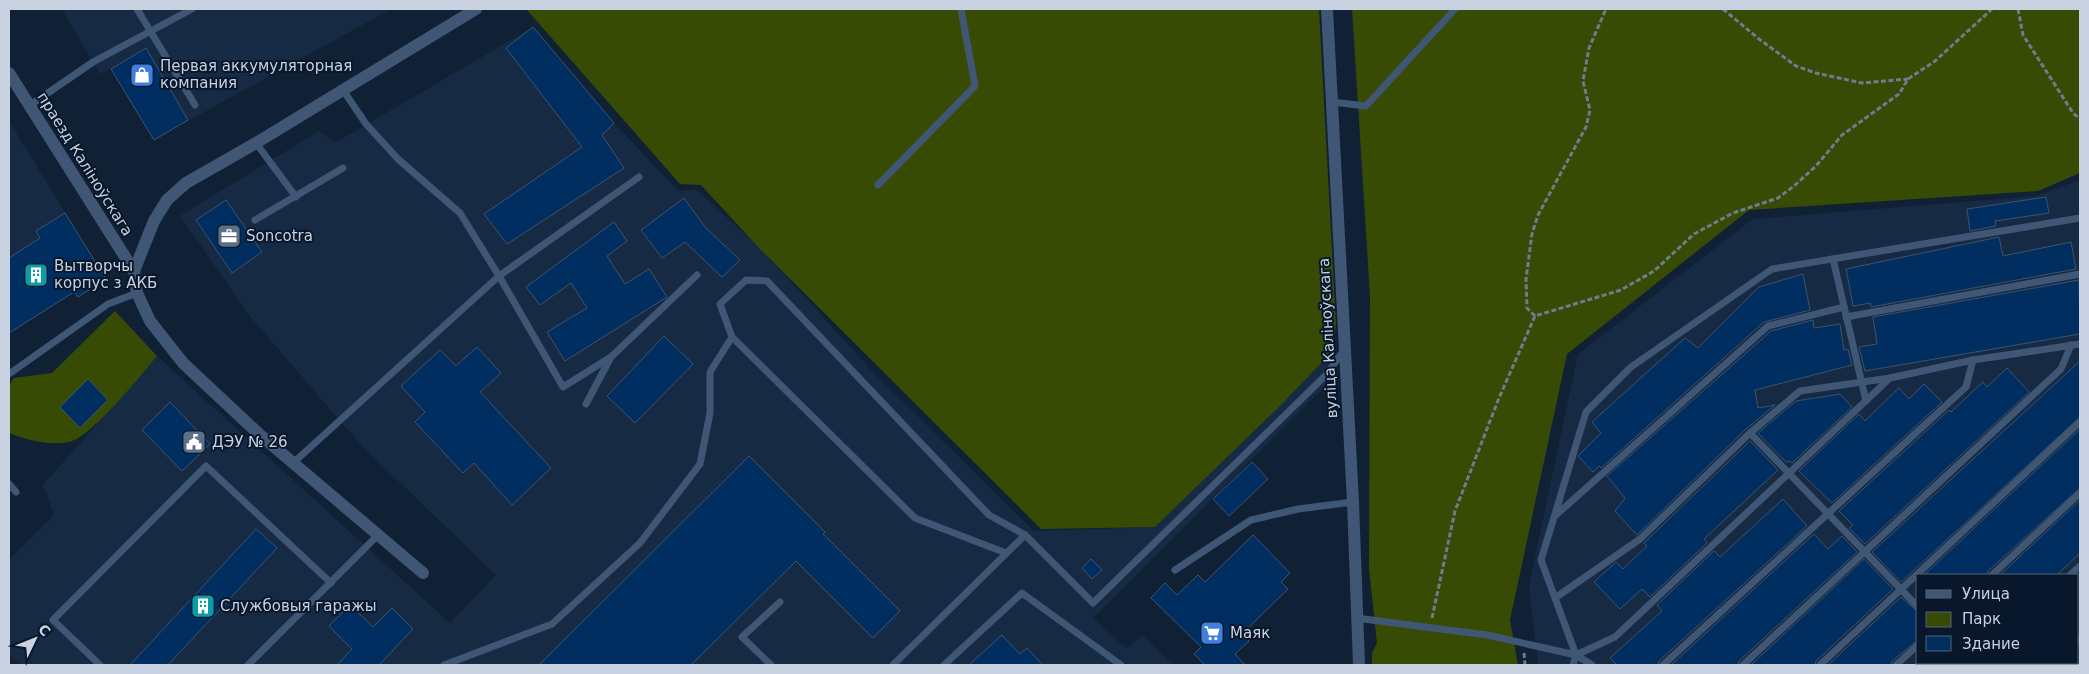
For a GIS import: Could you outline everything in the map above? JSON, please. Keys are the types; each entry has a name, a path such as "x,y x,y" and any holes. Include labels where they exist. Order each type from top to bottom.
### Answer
{"street":[{"name":"праезд Каліноўскага","path":"134,271 154,220 167,200 186,183 256,143 476,9"},
{"name":"вуліца Каліноўскага","path":"1326,9 1353,502 1359,665"},
{"name":"праезд Каліноўскага","path":"9,73 134,271 137,293 150,321 183,363 293,463 423,573"}],"lane":[{"path":"137,9 195,104"},
{"path":"29,106 93,62 192,9"},
{"path":"878,185 975,86 964,15 961,9"},
{"path":"1332,102 1366,106 1455,9"},
{"path":"343,90 366,124 398,159 460,213 563,386 611,357 698,275"},
{"path":"256,143 296,198"},
{"path":"255,220 296,198 343,168"},
{"path":"293,463 499,276 639,177"},
{"path":"1573,665 1576,655 1541,560 1586,412 1631,367 1772,269 2080,218"},
{"path":"1833,259 1866,401"},
{"path":"1846,317 2080,274"},
{"path":"1006,553 915,518 732,337 720,304 746,280 767,281 989,516 1025,535 1093,603 1328,374 1344,350"},
{"path":"9,374 108,304 137,293"},
{"path":"1554,516 1768,326 1844,307"},
{"path":"444,665 552,624 640,543 700,464 710,413 710,372 732,337"},
{"path":"1555,598 1640,539 1750,432 1800,391 1890,378 1973,360 2080,344"},
{"path":"1743,665 2061,369 2071,345"},
{"path":"586,404 611,357"},
{"path":"1663,665 1966,387 1973,360"},
{"path":"1576,655 1615,637 1890,378"},
{"path":"1918,574 2080,422"},
{"path":"1750,432 1789,475 1916,605"},
{"path":"100,665 53,620 206,466 331,583"},
{"path":"9,484 16,492"},
{"path":"1993,574 2080,494"},
{"path":"1176,570 1251,520 1298,509 1353,502"},
{"path":"248,665 378,535"},
{"path":"893,665 1025,535"},
{"path":"1820,665 1916,576"},
{"path":"944,665 1022,593 1120,665"},
{"path":"771,665 742,637 780,602"},
{"path":"1356,618 1487,635 1576,655 1592,665"},
{"path":"1896,665 1916,647"}],"path":[{"path":"1535,316 1527,308 1526,279 1532,234 1538,214 1586,127 1590,110 1583,81 1589,48 1606,9"},
{"path":"1723,9 1796,66 1816,73 1862,83 1908,79"},
{"path":"1430,628 1455,511 1499,398 1535,316 1622,290 1654,271 1694,234 1733,213 1778,198 1816,166 1842,135 1899,94 1908,79 1935,61 1992,9"},
{"path":"2018,9 2023,35 2073,113 2080,120"}],"shaded area":[{"path":"62,9 391,9 154,140 111,69 100,74"},
{"path":"533,27 614,123 678,191 696,189 758,246 873,372 1034,531 1155,527 1281,405 1331,353 1337,352 1335,376 1093,618 1126,648 1143,635 1174,665 20,665 9,654 9,560 54,515 43,485 157,356 450,623 496,575 366,450 339,420 249,315 180,216 319,131 335,143"},
{"path":"9,121 106,279 78,297 74,292 9,333"},
{"path":"2080,180 2080,665 1538,665 1529,586 1578,354 1753,219 2036,196"}],"green space":[{"path":"528,9 1319,9 1336,326 1331,353 1281,405 1155,527 1041,529 759,248 701,185 680,184"},
{"path":"1352,9 2080,9 2080,173 2038,191 1749,210 1567,354 1510,620 1518,665 1372,665 1372,653 1377,643 1369,568 1370,296"},
{"path":"115,311 157,356 128,391 90,430 69,442 38,442 9,433 9,386 14,378 52,373"}],"building":[{"path":"533,27 614,123 602,135 624,168 507,244 484,214 582,147 506,48"},
{"path":"146,48 188,120 154,140 111,69"},
{"path":"2046,197 2049,213 1995,221 1996,226 1970,231 1967,209"},
{"path":"684,198 705,227 740,260 722,277 685,242 662,258 641,230"},
{"name":"Soncotra","path":"226,200 262,252 232,273 196,220"},
{"path":"65,213 106,279 78,297 74,292 9,333 9,258 40,238 36,231"},
{"path":"614,222 627,241 607,256 625,284 649,269 667,297 565,361 547,332 587,308 571,283 540,305 526,287"},
{"path":"1999,237 2003,256 2071,242 2076,269 1871,307 1870,303 1853,306 1846,269"},
{"path":"1803,274 1810,310 1764,322 1601,468 1599,466 1593,472 1578,456 1601,433 1592,422 1685,338 1698,348 1759,287"},
{"path":"2079,280 2080,334 1865,371 1859,347 1877,344 1873,317"},
{"path":"1813,320 1814,328 1840,324 1844,350 1848,349 1852,365 1755,390 1758,408 1775,405 1746,429 1637,535 1615,511 1625,498 1607,476 1771,331"},
{"path":"664,336 693,364 635,423 607,396"},
{"path":"477,347 501,373 480,392 551,468 512,505 474,463 463,473 415,422 425,412 401,386 440,350 456,366"},
{"path":"2080,361 2080,417 1901,582 1872,552"},
{"path":"2007,368 2029,392 1865,544 1849,528 1853,525 1839,511 1949,410 1951,412 1983,382 1987,387"},
{"path":"88,379 108,400 80,428 60,407"},
{"path":"1924,384 1942,402 1832,503 1799,471 1859,414 1865,421 1899,388 1909,399"},
{"path":"1840,394 1852,407 1792,463 1790,461 1786,462 1758,433 1796,401"},
{"path":"170,402 210,444 182,471 142,430"},
{"path":"2080,429 2080,488 1988,571 1987,574 1925,574"},
{"path":"1750,441 1778,470 1704,539 1707,543 1650,597 1642,589 1620,609 1594,582 1616,562 1623,569 1647,546 1644,543"},
{"path":"749,456 900,611 873,638 796,561 691,665 539,665"},
{"path":"1252,462 1268,479 1229,516 1213,499"},
{"path":"1783,499 1807,526 1659,661 1658,665 1617,665 1610,658 1662,611 1657,605 1714,551 1720,557"},
{"path":"2080,500 2080,553 2058,574 2001,574"},
{"name":"Службовыя гаражы","path":"256,529 277,548 168,665 130,665"},
{"path":"1814,534 1828,549 1842,536 1857,552 1739,661 1738,665 1671,665"},
{"path":"1253,535 1290,573 1281,582 1288,589 1242,634 1249,641 1235,654 1245,665 1205,665 1194,654 1201,647 1151,598 1165,583 1177,595 1198,575 1205,582"},
{"path":"1091,559 1102,570 1092,579 1082,568"},
{"path":"1864,559 1893,589 1816,661 1815,665 1751,665"},
{"path":"1901,597 1916,610 1916,642 1892,661 1891,665 1828,665"},
{"path":"350,605 373,627 392,608 413,629 379,665 337,665 352,649 329,626"},
{"path":"1002,635 1020,654 1027,648 1043,665 969,665"}],"place":[{"name":"Первая аккумуляторная компания","path":"142,75"},
{"name":"Soncotra","path":"229,236"},
{"name":"Вытворчы корпус з АКБ","path":"36,275"},
{"name":"ДЭУ № 26","path":"194,442"},
{"name":"Службовыя гаражы","path":"203,606"},
{"name":"Маяк","path":"1212,633"}]}
